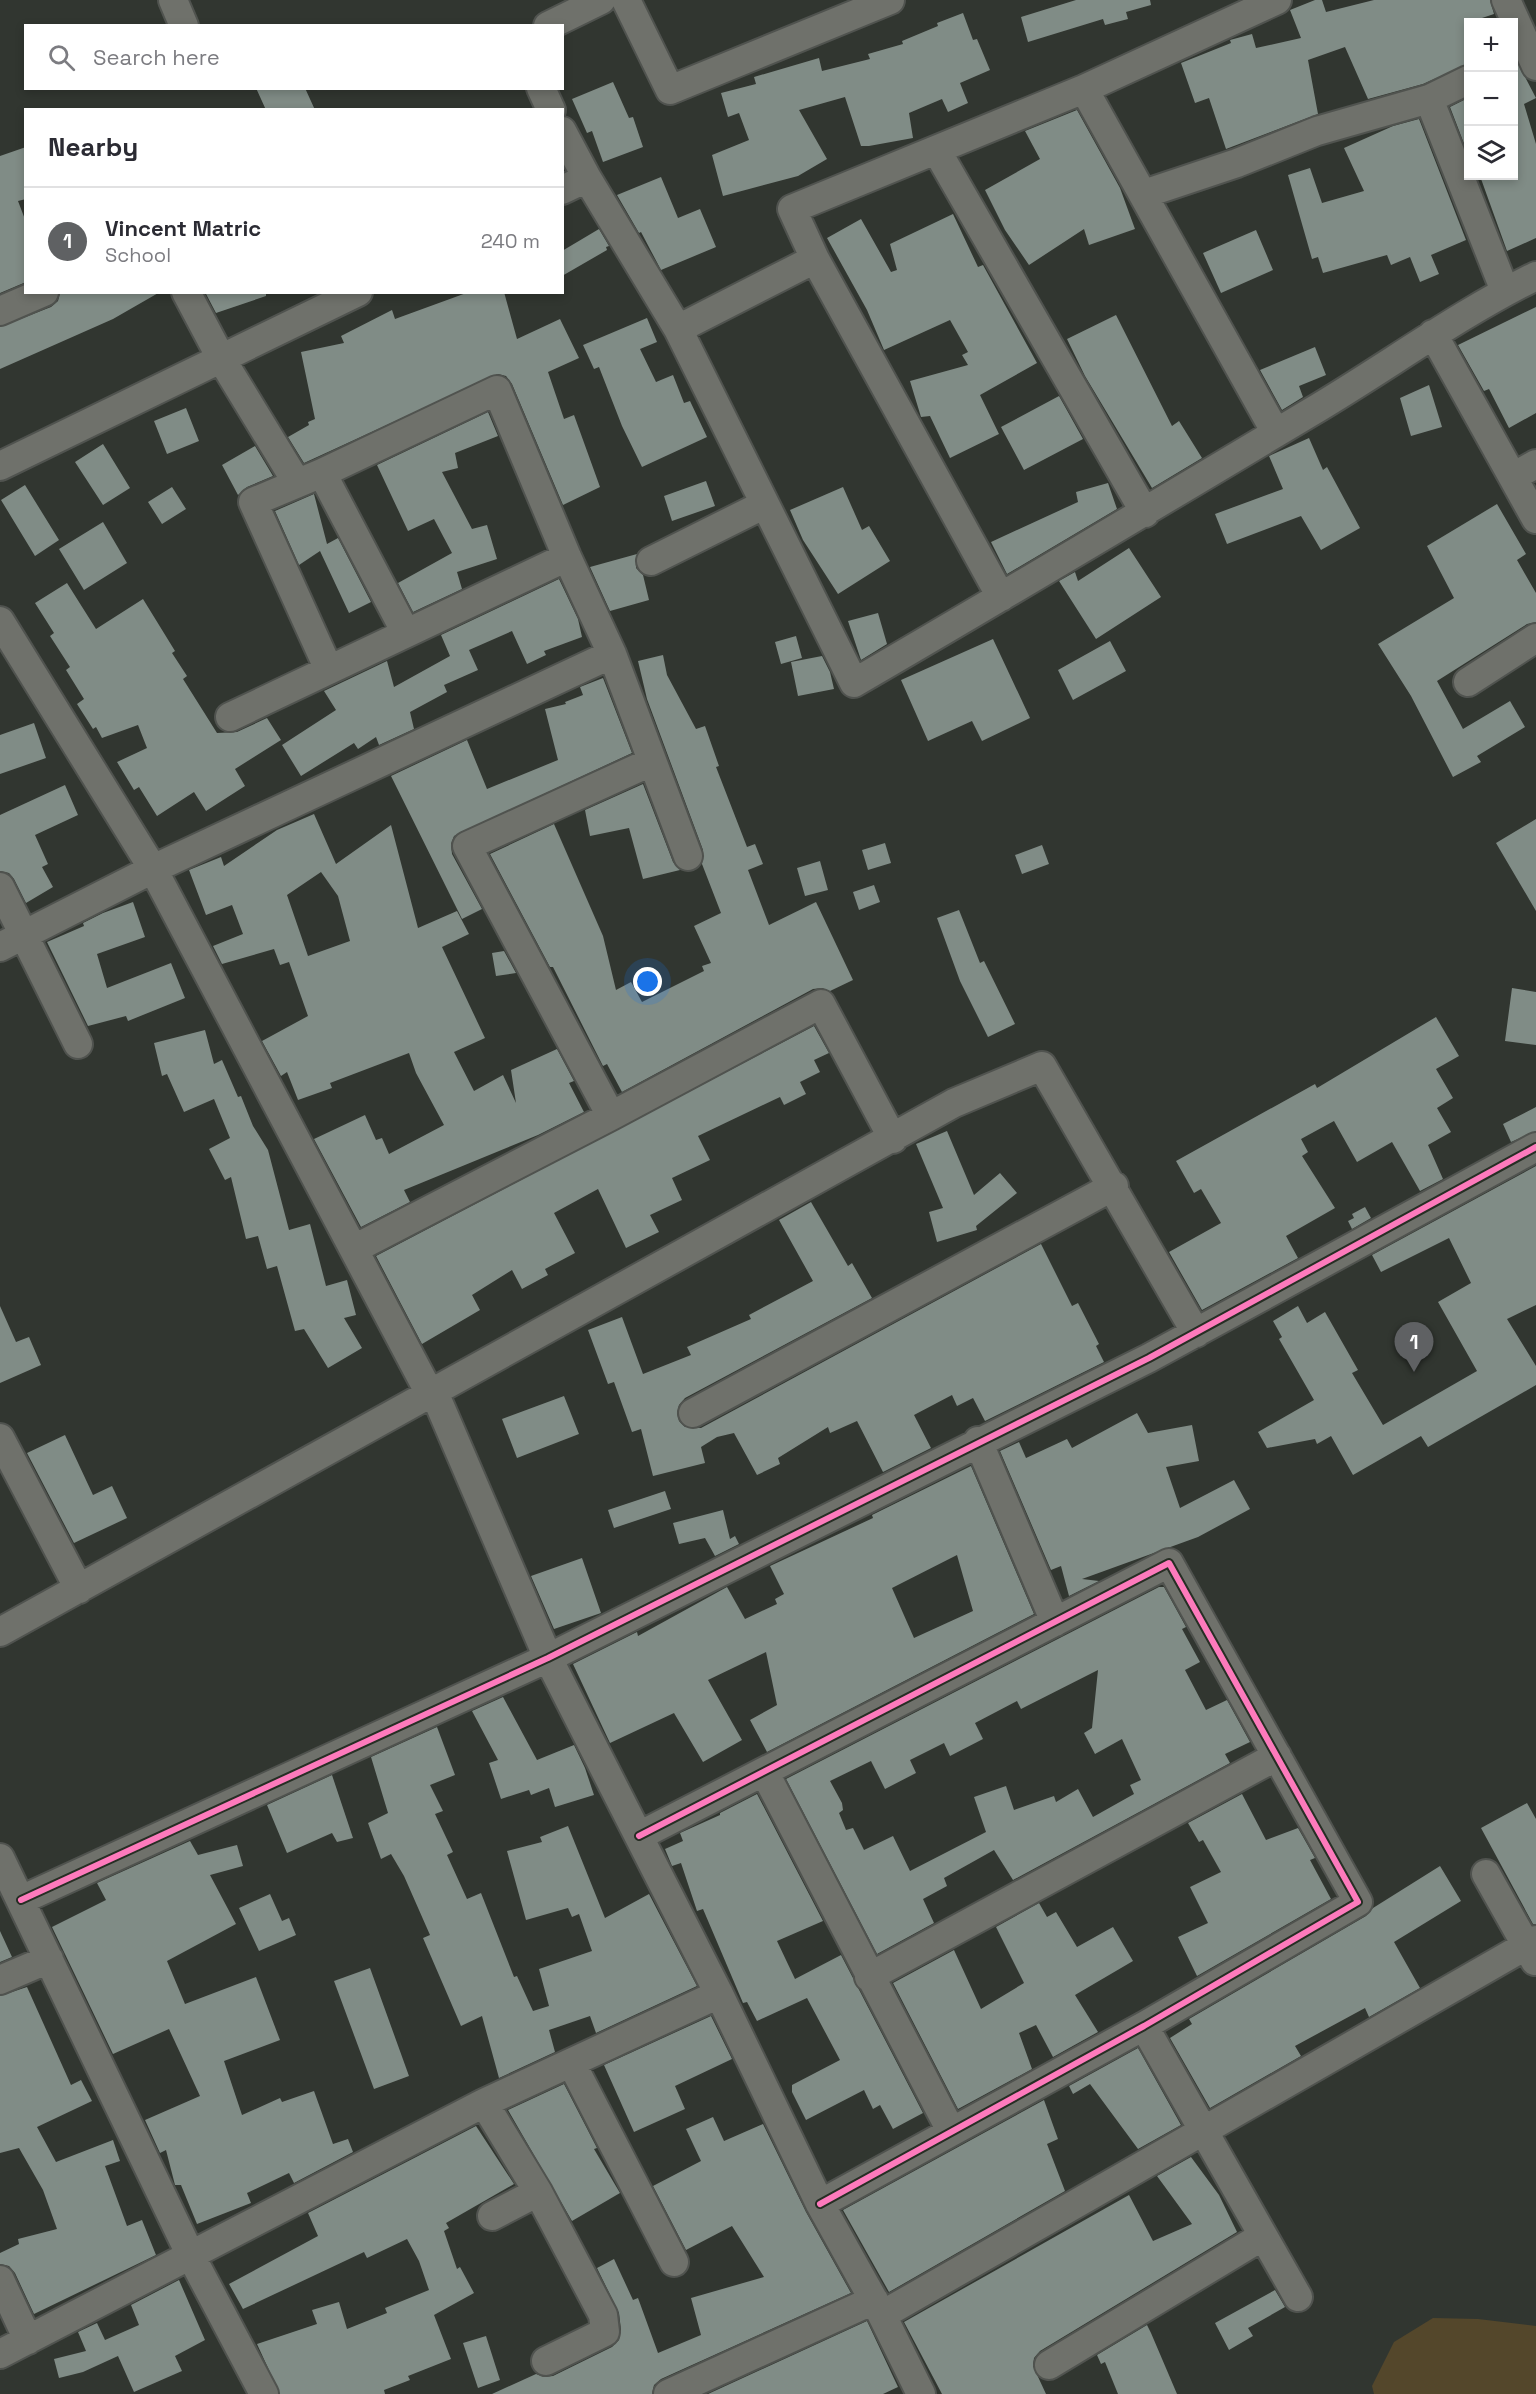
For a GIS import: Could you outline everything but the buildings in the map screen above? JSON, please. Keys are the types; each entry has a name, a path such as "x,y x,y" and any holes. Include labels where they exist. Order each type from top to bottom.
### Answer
{"street":[{"path":"173,0 183,24"},
{"path":"552,24 601,0"},
{"path":"626,0 670,90 890,0"},
{"path":"1001,597 815,259 792,209 1084,89 1239,7 1277,0"},
{"path":"1506,0 1526,58"},
{"path":"1144,194 1237,163 1317,131 1429,99 1464,82"},
{"path":"1084,89 1276,433"},
{"path":"542,90 550,108"},
{"path":"1429,99 1505,291"},
{"path":"564,139 575,184 678,329 854,683 1145,513 1433,334 1505,291 1536,276"},
{"path":"937,151 1145,513"},
{"path":"678,329 815,259"},
{"path":"0,311 39,294"},
{"path":"187,294 222,360 310,478 406,633"},
{"path":"0,466 354,294"},
{"path":"1433,334 1524,471 1536,519"},
{"path":"329,670 253,502 310,478 497,390 567,557 612,654 688,856"},
{"path":"651,561 765,504"},
{"path":"230,717 567,557"},
{"path":"1,624 153,869 432,1393 548,1658 719,1994 820,2204 878,2307 912,2391"},
{"path":"1468,682 1536,638"},
{"path":"0,947 153,869 612,654"},
{"path":"611,1116 467,846 651,762"},
{"path":"0,887 78,1044"},
{"path":"354,1249 821,1004 893,1138"},
{"path":"0,1632 954,1103 1042,1066 1114,1186 1196,1333"},
{"path":"21,1900 548,1658 1196,1333 1536,1147"},
{"path":"693,1413 1114,1186"},
{"path":"0,1438 79,1589"},
{"path":"978,1441 1055,1622"},
{"path":"639,1836 1168,1563 1358,1902 1144,2025 820,2204"},
{"path":"869,1977 1277,1756"},
{"path":"765,1773 951,2131"},
{"path":"0,1858 191,2256 264,2394"},
{"path":"668,2394 878,2307 1533,1949 1486,1874"},
{"path":"0,1980 49,1959"},
{"path":"0,2354 484,2103 719,1994"},
{"path":"1144,2025 1298,2297"},
{"path":"572,2064 674,2262"},
{"path":"484,2103 538,2192 603,2315 605,2332 546,2361"},
{"path":"492,2216 538,2192"},
{"path":"1049,2365 1263,2236"},
{"path":"0,2280 28,2340"}],"shaded area":[{"path":"1433,2318 1478,2319 1536,2326 1536,2394 1374,2394 1372,2386 1394,2342"}],"cycle path":[{"path":"21,1900 548,1658 1149,1358 1536,1147"},
{"path":"639,1836 1169,1563 1358,1902 1144,2026 820,2204"}],"place":[{"name":"Vincent Matric","path":"1414,1372"}]}
